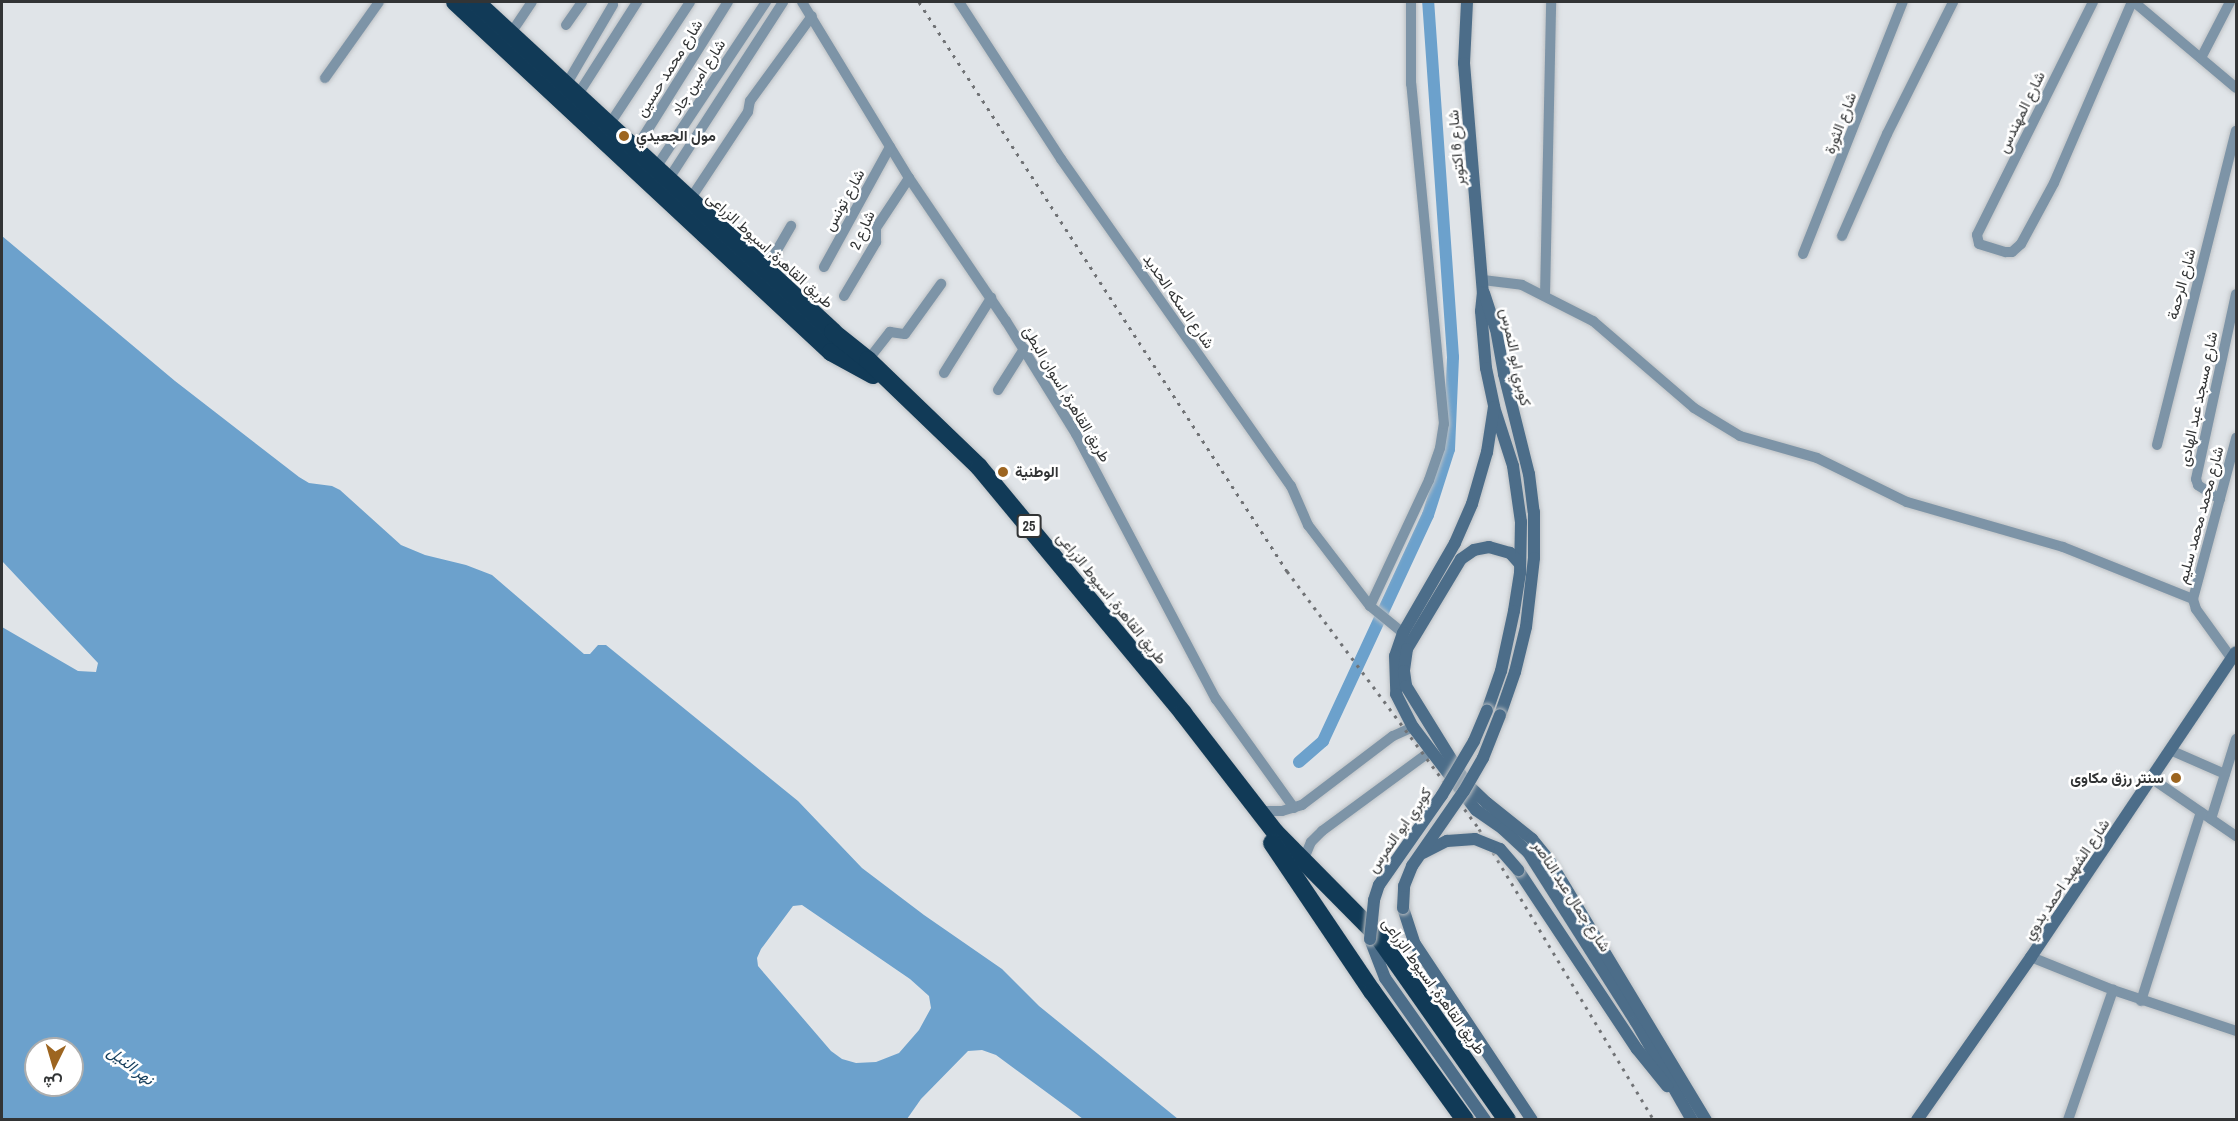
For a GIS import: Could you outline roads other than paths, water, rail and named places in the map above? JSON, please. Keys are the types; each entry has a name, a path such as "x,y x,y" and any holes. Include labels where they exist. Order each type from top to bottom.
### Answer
{"highway":[{"name":"طريق القاهرة, اسيوط الزراعى","path":"455,2 831,352 872,374 905,404 987,488 1138,671 1286,859 1372,991 1465,1119"},
{"name":"طريق القاهرة, اسيوط الزراعى","path":"476,2 689,201 833,332 868,360 1005,496 1183,713 1257,811 1362,918 1394,955 1507,1119"}],"main road":[{"name":"شارع 6 اكتوبر","path":"1467,2 1464,63 1483,286"},
{"name":"كوبري ابو النمرس","path":"1483,286 1481,310 1494,407 1518,488 1521,522 1520,564 1508,641 1487,711 1453,777 1379,885 1374,900 1370,939 1379,965 1393,990 1485,1119"},
{"name":"كوبري ابو النمرس","path":"1483,286 1497,329 1504,374 1529,474 1534,512 1534,558 1527,615 1515,672 1500,715 1469,782 1417,856 1404,886 1403,908 1415,944 1532,1119"},
{"name":"شارع جمال عبد الناصر","path":"1494,407 1487,452 1472,504 1455,543 1403,633 1395,656 1395,685 1400,702 1413,727 1476,810 1503,829 1528,852 1636,1022 1692,1119"},
{"name":"شارع جمال عبد الناصر","path":"1520,564 1510,553 1489,547 1474,550 1461,559 1407,649 1404,664 1406,686 1466,783 1532,839 1549,860 1706,1119"},
{"name":"شارع الشهيد احمد بدوي","path":"1917,1119 2031,957 2234,656"},
{"path":"1417,856 1447,841 1475,839 1500,849 1518,870 1637,1049 1659,1078 1683,1103"}],"street":[{"path":"325,78 379,2"},
{"path":"511,33 532,2"},
{"path":"566,25 582,2"},
{"path":"572,91 637,2"},
{"path":"609,125 690,2"},
{"name":"شارع محمد حسين","path":"635,150 728,2"},
{"name":"شارع امين جاد","path":"661,175 766,2"},
{"path":"661,175 783,2"},
{"name":"طريق القاهرة, اسوان البطئ","path":"802,2 909,178 991,298 1082,444 1216,699 1294,808"},
{"name":"شارع السكه الحديد","path":"959,2 1061,159 1291,486 1308,525 1374,609 1403,633"},
{"path":"1374,609 1429,480 1440,448 1444,424 1411,84 1411,2"},
{"path":"1545,296 1551,2"},
{"name":"شارع الثورة","path":"1803,254 1903,2"},
{"path":"1842,236 1887,134 1953,2"},
{"name":"شارع المهندس","path":"2093,2 1977,236 1978,244 2006,252 2012,252 2021,244 2054,183 2133,2"},
{"path":"2133,2 2146,6 2201,58 2235,83"},
{"path":"2201,58 2230,2"},
{"path":"572,91 613,5"},
{"path":"689,201 748,112 750,101 812,16"},
{"name":"شارع الرحمة","path":"2157,445 2236,131"},
{"name":"شارع تونس","path":"824,267 890,147"},
{"name":"شارع 2","path":"844,296 876,242 876,228 909,178"},
{"path":"766,269 791,226"},
{"path":"868,360 890,332 903,335 906,333 941,284"},
{"path":"1483,286 1522,285 1593,321 1694,408 1740,436 1817,458 1906,502 2063,547 2193,599"},
{"name":"شارع مسجد عبد الهادى","path":"2220,499 2198,485 2196,479 2236,294"},
{"path":"944,373 991,298"},
{"path":"998,390 1024,350"},
{"name":"شارع محمد محمد سليم","path":"2234,656 2196,609 2193,599 2236,438"},
{"path":"1257,811 1282,811 1304,803 1387,740 1413,727"},
{"path":"2211,819 2236,739"},
{"path":"2170,750 2225,774"},
{"path":"1304,859 1315,837 1406,772 1431,751"},
{"path":"2151,778 2236,836"},
{"path":"2141,1001 2200,812"},
{"path":"2031,957 2141,1001 2236,1031"},
{"path":"2068,1119 2113,990"}],"water":[{"name":"نهر النيل","path":"2,236 175,381 299,477 309,483 332,486 340,490 401,545 425,555 466,565 492,575 584,654 590,654 598,645 606,645 798,801 862,868 924,915 1002,969 1039,1006 1178,1119 1083,1119 996,1055 982,1050 968,1051 921,1099 907,1119 2,1119 2,627 78,671 96,672 98,663 2,561","holes":["802,905 910,979 929,996 931,1008 919,1030 899,1053 876,1062 856,1063 842,1059 831,1051 758,966 757,958 761,949 793,906"]}],"waterway":[{"path":"1299,762 1323,741 1428,515 1449,449 1453,357 1428,2"}],"railway":[{"path":"919,2 1287,571 1479,829 1654,1120"}],"place":[{"name":"مول الجعيدي","path":"624,136"},
{"name":"الوطنية","path":"1003,472"},
{"name":"سنتر رزق مكاوى","path":"2176,778"}]}
